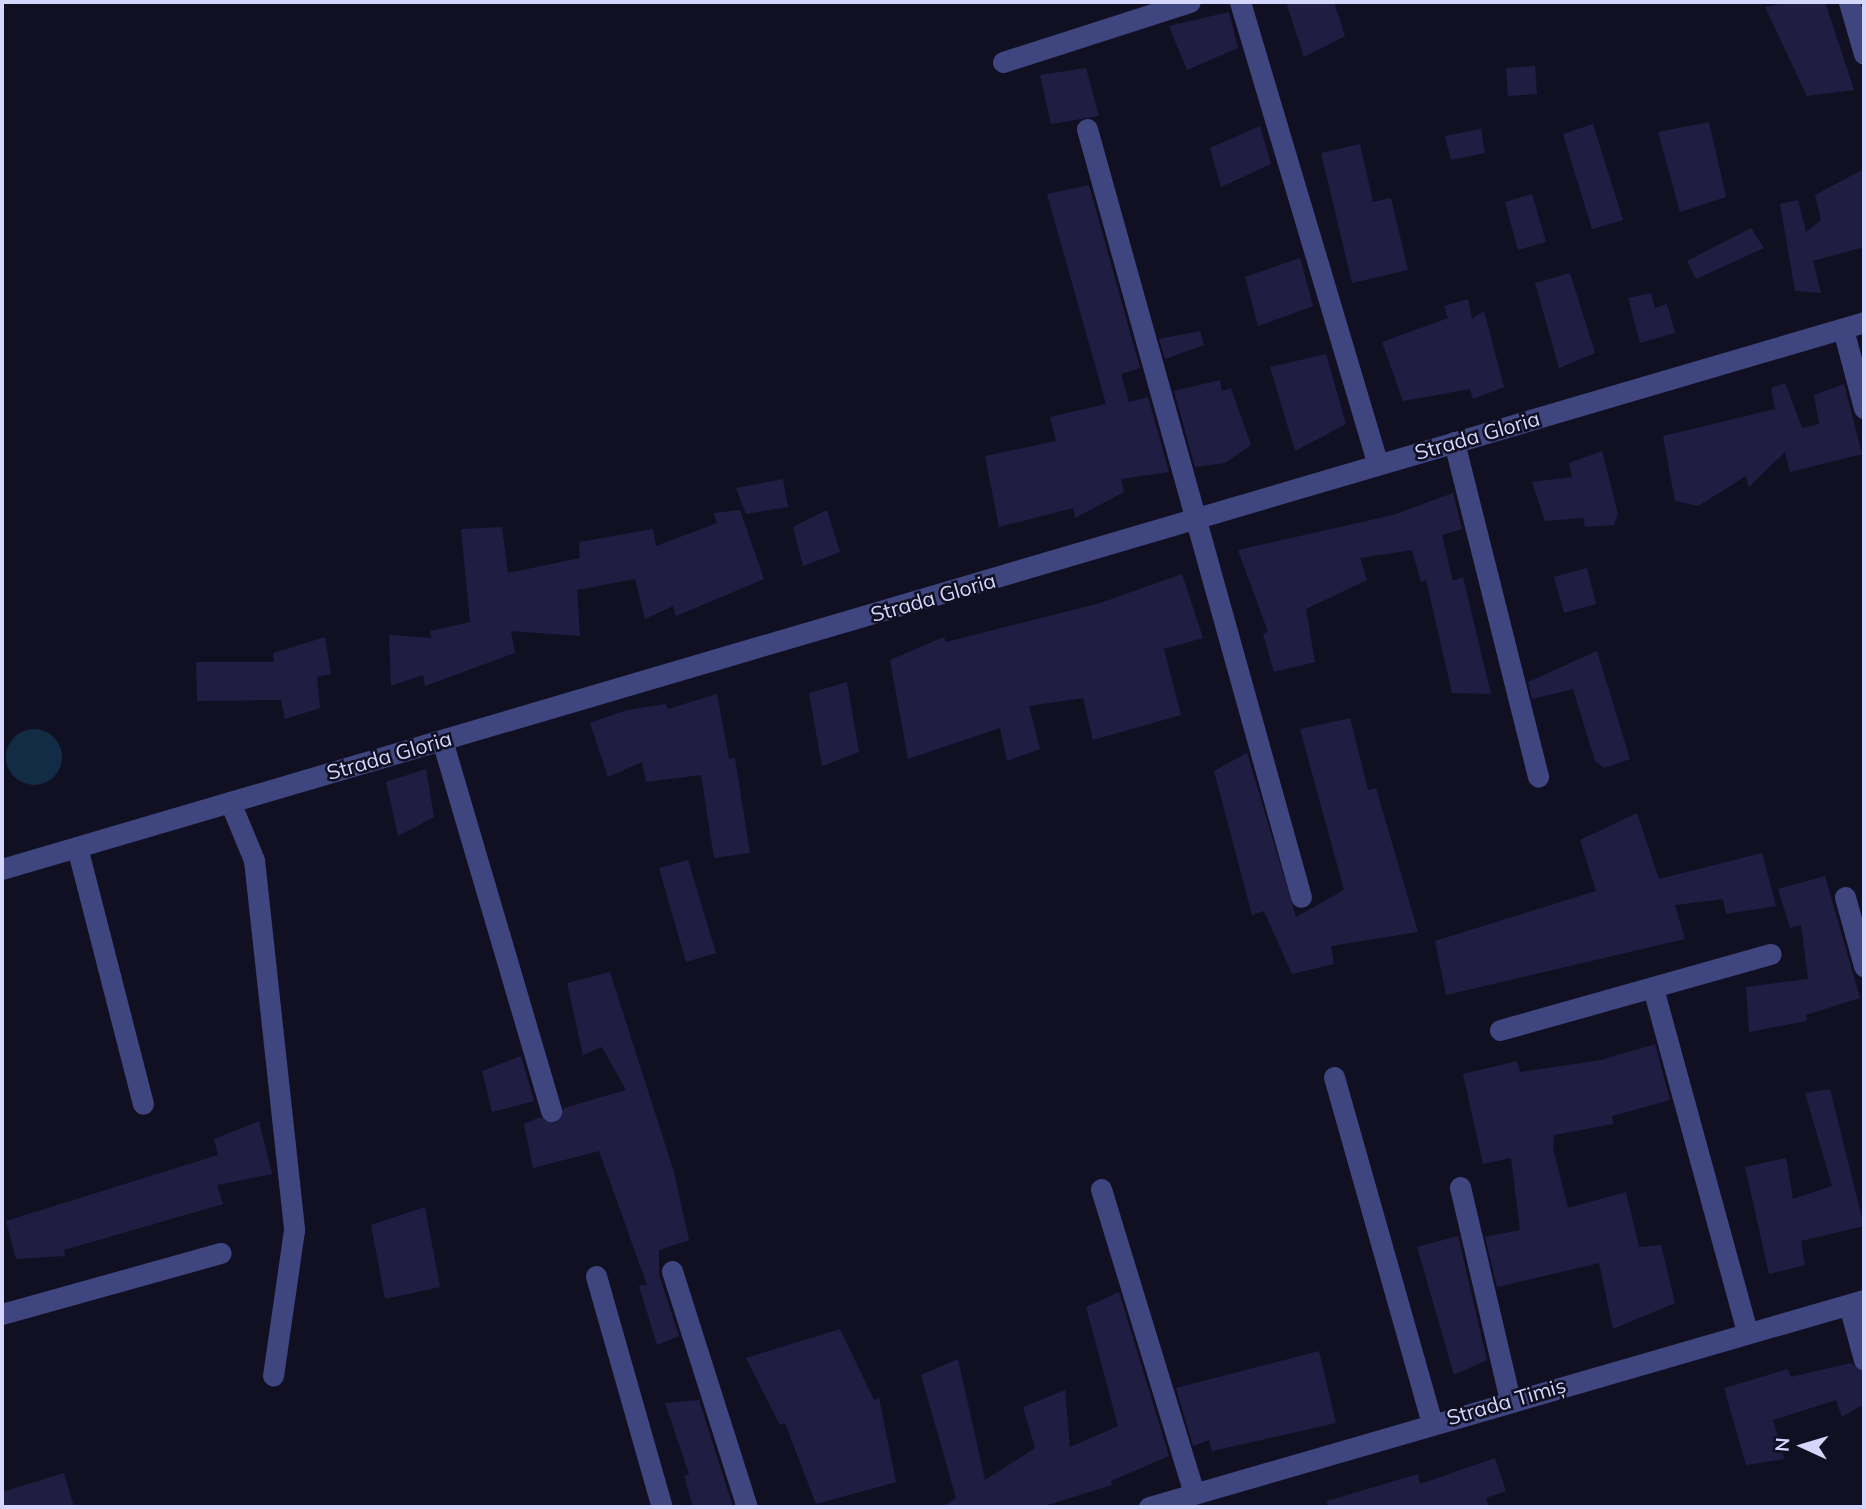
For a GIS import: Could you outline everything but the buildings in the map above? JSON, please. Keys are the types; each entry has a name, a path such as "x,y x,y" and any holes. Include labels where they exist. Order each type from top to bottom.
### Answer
{"street":[{"path":"1003,62 1189,2"},
{"path":"1240,2 1377,463"},
{"path":"1849,2 1864,54"},
{"path":"1087,129 1301,897"},
{"name":"Strada Gloria","path":"2,869 1864,322"},
{"path":"1843,329 1864,408"},
{"path":"1454,442 1538,777"},
{"path":"442,740 551,1111"},
{"path":"230,802 254,860 293,1230 273,1375"},
{"path":"77,847 144,1104"},
{"path":"1845,897 1864,966"},
{"path":"1500,1031 1771,954"},
{"path":"1653,988 1747,1331"},
{"path":"1334,1077 1432,1423"},
{"path":"1460,1187 1510,1400"},
{"path":"1101,1189 1194,1493"},
{"path":"2,1314 221,1253"},
{"path":"672,1270 747,1507"},
{"path":"596,1276 662,1507"},
{"path":"1856,1303 1864,1360"},
{"name":"Strada Timiș","path":"1149,1507 1747,1331 1856,1303"}],"water":[{"path":"34,729 45,731 54,737 60,746 60,768 54,777 45,783 34,785 23,783 14,777 8,768 6,757 8,746 14,737 23,731"}]}
